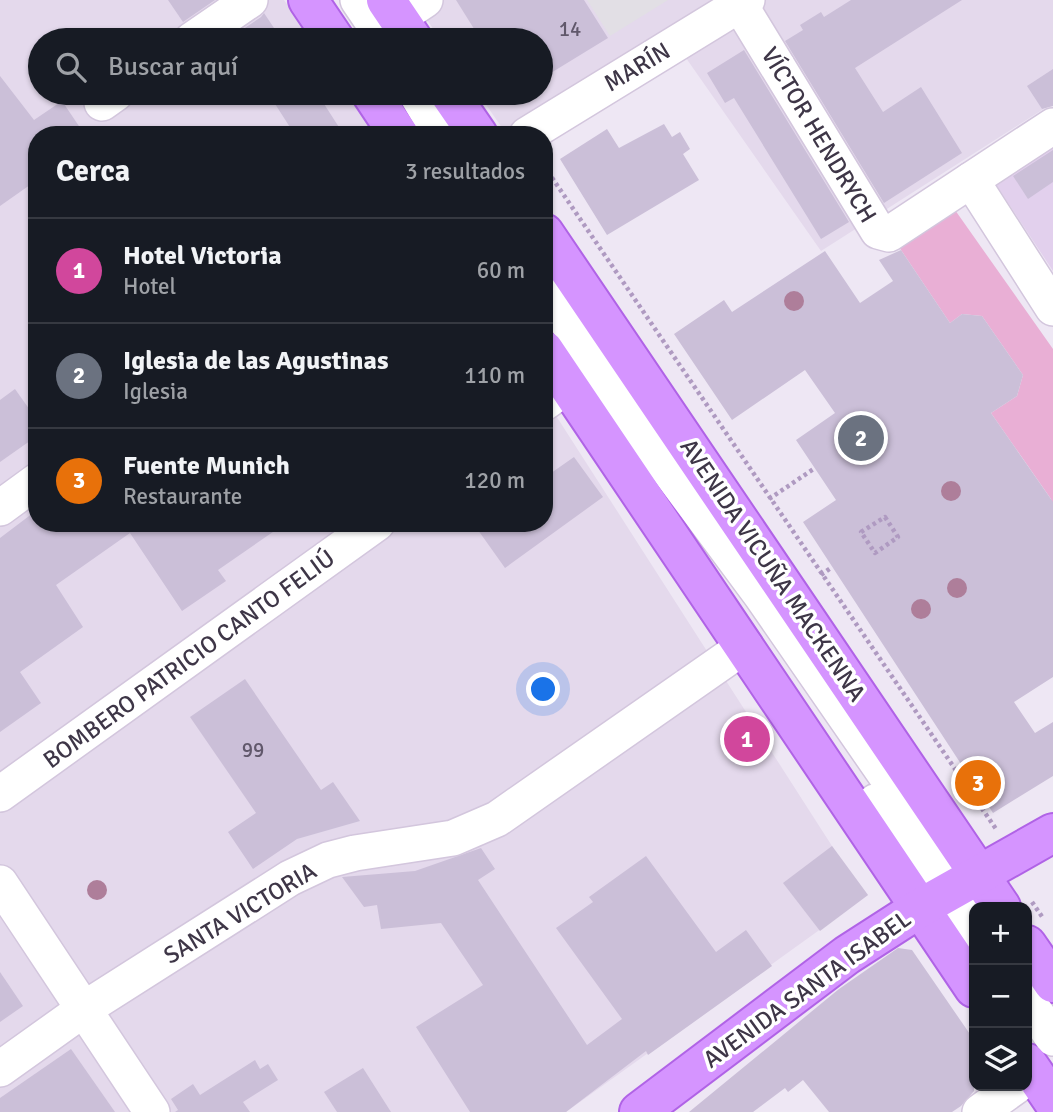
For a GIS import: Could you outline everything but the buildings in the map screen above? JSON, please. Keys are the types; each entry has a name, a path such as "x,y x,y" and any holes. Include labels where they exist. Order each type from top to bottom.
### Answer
{"main road":[{"path":"308,0 327,28"},
{"path":"379,105 393,126"},
{"path":"457,105 472,126"},
{"name":"AVENIDA VICUÑA MACKENNA","path":"553,247 956,894 970,965"},
{"name":"AVENIDA VICUÑA MACKENNA","path":"556,395 745,646 956,894 1014,902"},
{"name":"AVENIDA SANTA ISABEL","path":"639,1112 847,955 956,894 1014,855 1053,833"},
{"path":"1037,934 1053,983"}],"street":[{"path":"209,28 250,0"},
{"path":"328,0 347,28"},
{"path":"358,0 401,20"},
{"name":"MARÍN","path":"553,147 743,2"},
{"name":"VÍCTOR HENDRYCH","path":"743,2 878,231 889,234 1053,126"},
{"path":"398,105 412,126"},
{"path":"423,105 436,126"},
{"path":"971,180 1053,307"},
{"path":"553,301 658,456 761,594 956,894 969,922"},
{"path":"553,335 614,426 764,625 902,844 956,894"},
{"path":"0,508 28,488"},
{"name":"BOMBERO PATRICIO CANTO FELIÚ","path":"0,794 364,532"},
{"name":"SANTA VICTORIA","path":"0,1069 84,1009 272,888 308,869 355,853 453,838 497,819 745,646"},
{"path":"0,883 152,1112"},
{"path":"1032,982 1053,1013"},
{"path":"1032,1007 1053,1038"},
{"path":"980,1112 1013,1091"}],"path":[{"path":"553,174 769,499 1014,855"},
{"path":"769,499 815,468"},
{"path":"885,517 898,537 876,552 867,543 861,532 885,517"},
{"path":"821,575 832,566"}],"shaded area":[{"path":"0,0 284,0 303,28 28,28 28,105 355,105 369,126 28,126 28,532 553,532 553,411 832,846 868,895 566,1112 0,1112"},
{"path":"413,0 1053,0 1053,103 821,251 679,48 533,126 501,126 486,105 553,105 553,28 433,28"},
{"path":"587,0 668,0 610,36"},
{"path":"1053,136 1053,271 991,177"},
{"path":"955,210 1053,349 1053,510 1051,499 991,413 1017,396 1023,375 982,316 962,314 950,323 899,247"}],"place":[{"name":"Iglesia de las Agustinas","path":"861,438"},
{"name":"Hotel Victoria","path":"747,739"},
{"name":"Fuente Munich","path":"978,783"}]}
